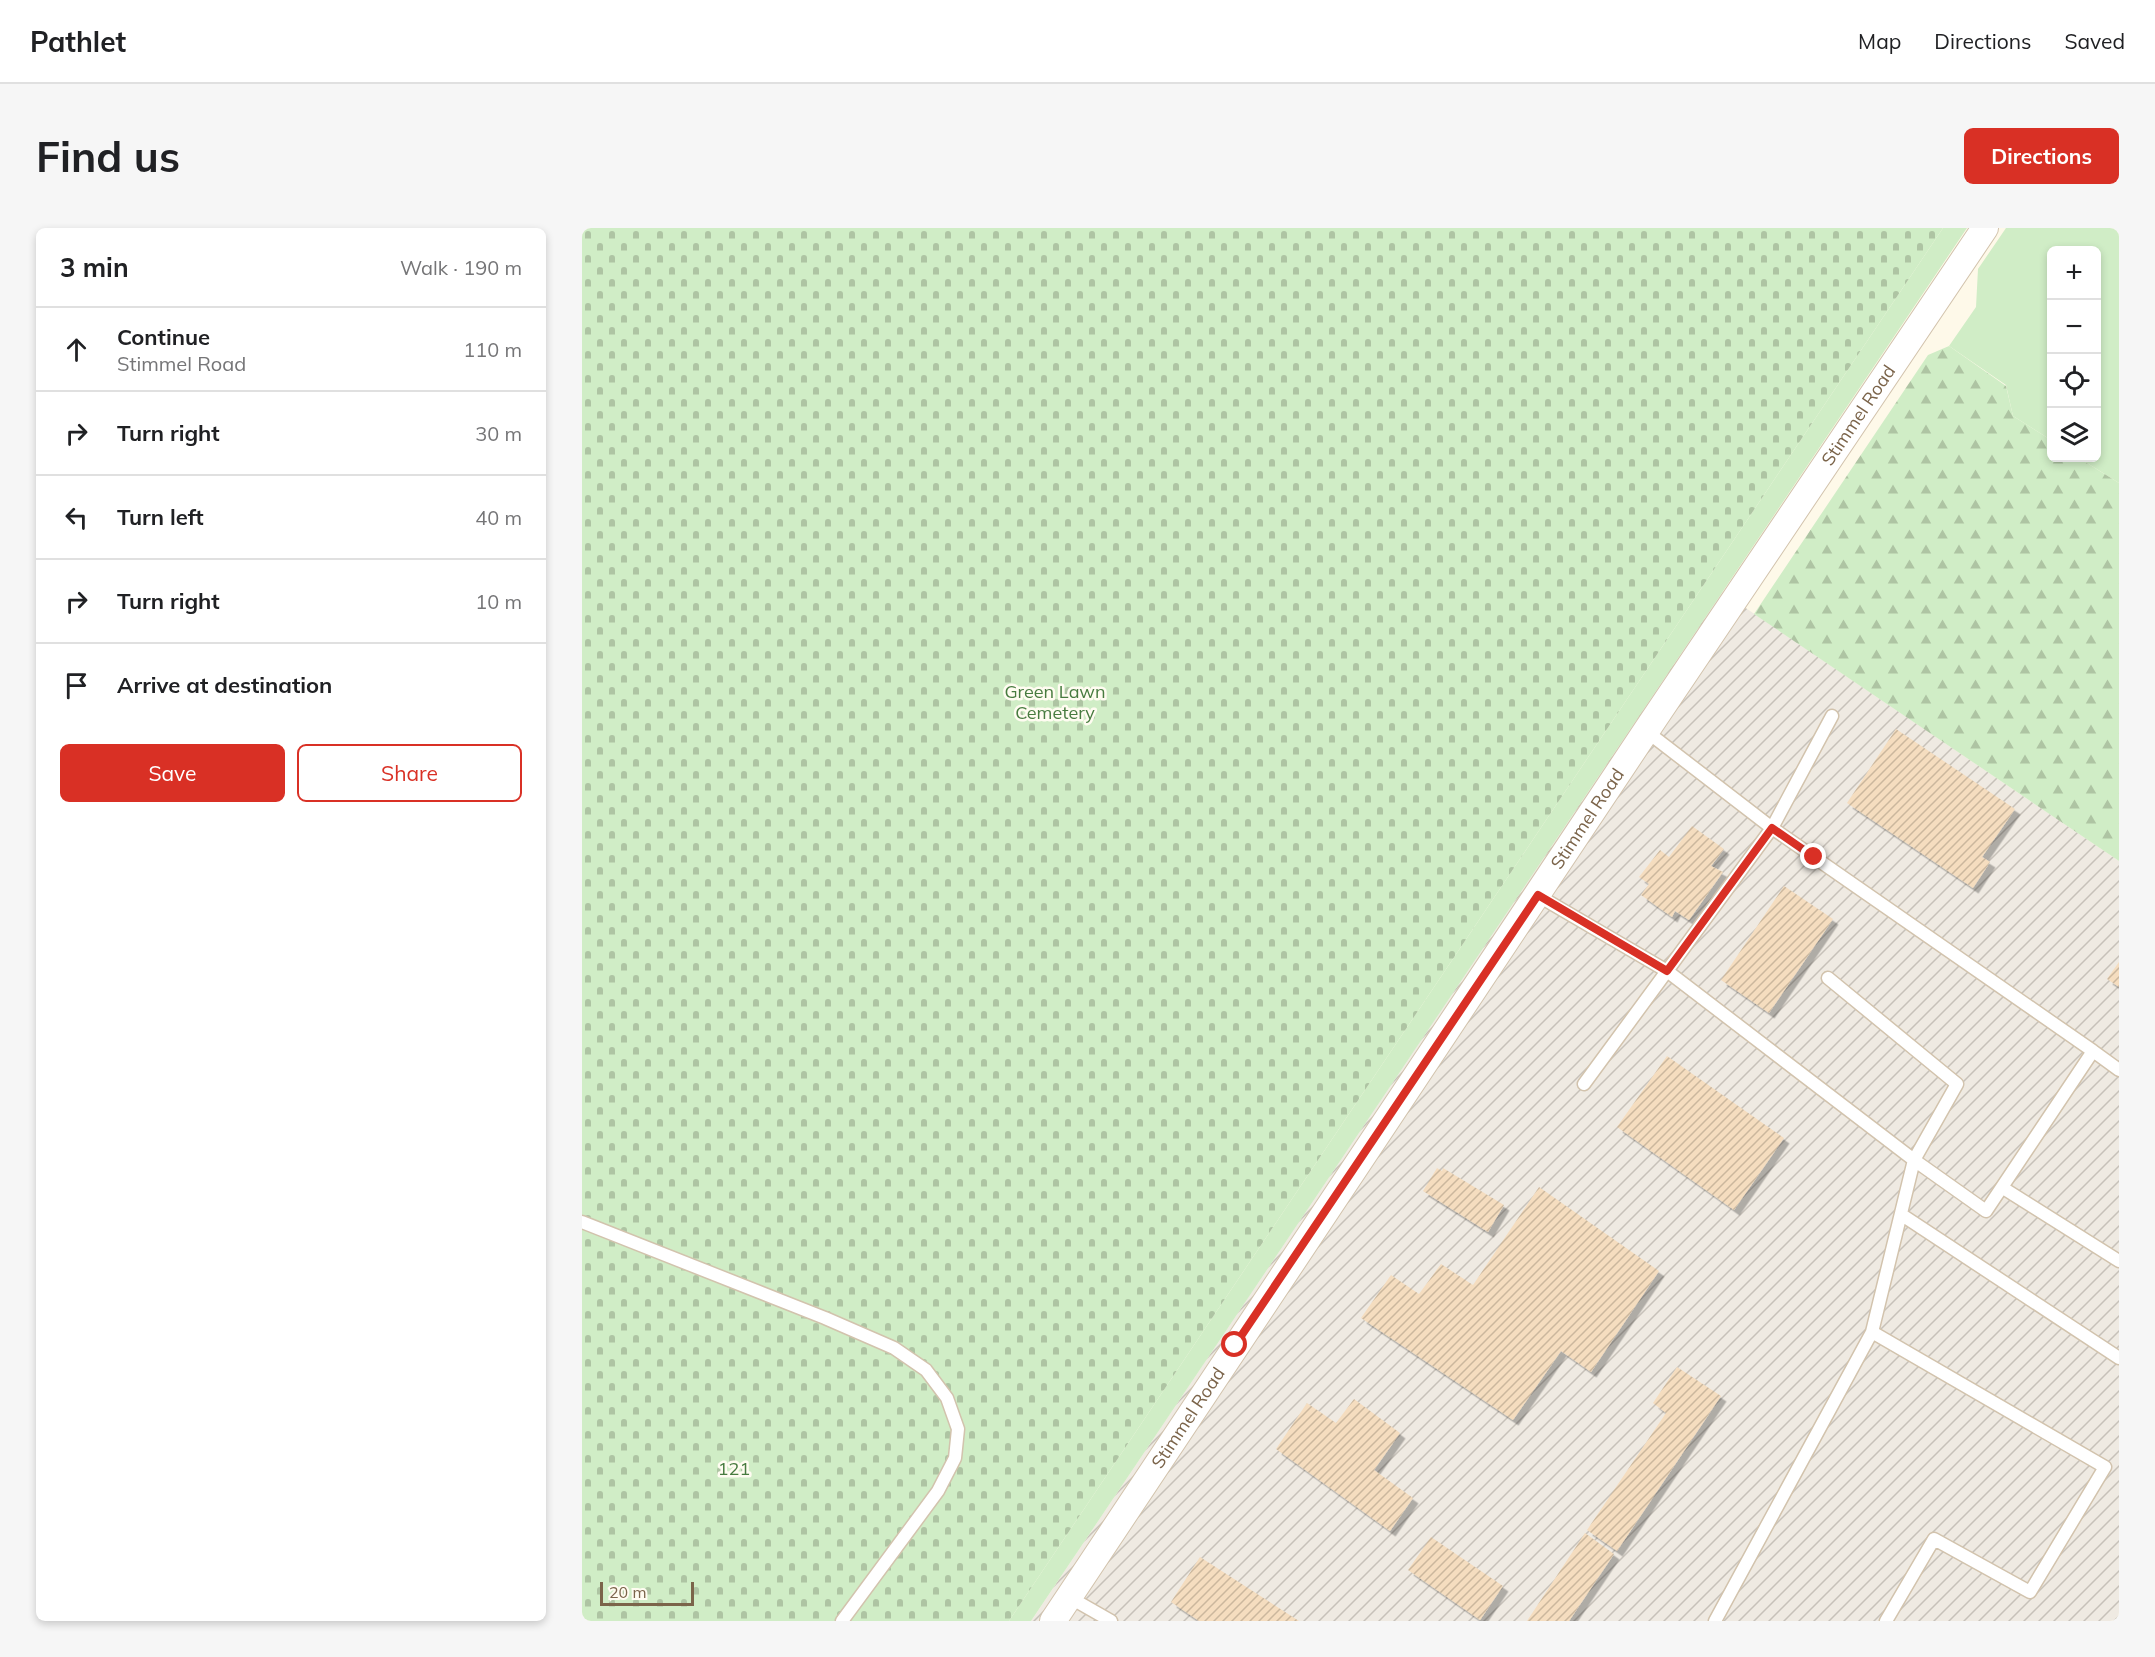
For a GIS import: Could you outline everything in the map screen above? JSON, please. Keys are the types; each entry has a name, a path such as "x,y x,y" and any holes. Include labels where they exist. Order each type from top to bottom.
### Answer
{"street":[{"name":"Stimmel Road","path":"1053,1621 1646,731 1985,228"}],"lane":[{"path":"1584,1084 1772,828 1832,716"},
{"path":"1646,731 1772,828 2119,1070"},
{"path":"1538,895 1667,971 1914,1160 1986,1211 2093,1052"},
{"path":"1715,1621 1872,1332 1914,1160 1957,1084 1828,978"},
{"path":"2003,1188 2119,1261"},
{"path":"1902,1215 2119,1358"},
{"path":"582,1222 825,1318 894,1348 926,1370 947,1398 958,1429 955,1458 939,1491 842,1621"},
{"path":"1872,1332 2105,1467 2030,1592 1934,1539 1886,1621"},
{"path":"1069,1597 1111,1621"}],"shaded area":[{"path":"1722,592 2119,861 2119,1621 1031,1621"}],"green space":[{"name":"Green Lawn Cemetery","path":"582,228 1943,228 1009,1621 582,1621"},
{"path":"1943,228 1967,228 1031,1621 1009,1621"},
{"path":"2006,228 2119,228 2119,483 2085,462 2101,462 2101,246 2047,246 2047,437 2013,416 2006,385 1949,346 1976,307 1978,269"},
{"path":"1949,346 2006,386 2013,416 2047,437 2047,462 2085,462 2119,483 2119,861 1754,614 1928,355"}],"building":[{"path":"1896,729 2015,809 1982,857 1990,862 1973,888 1847,803"},
{"path":"1692,826 1724,849 1711,866 1723,872 1689,920 1675,911 1672,917 1641,895 1649,884 1639,877 1660,850 1669,857"},
{"path":"1784,886 1833,919 1769,1013 1721,980"},
{"path":"2119,962 2119,987 2107,979"},
{"path":"1667,1056 1784,1138 1734,1210 1617,1127"},
{"path":"1437,1168 1442,1171 1443,1168 1504,1205 1488,1232 1423,1191"},
{"path":"1539,1187 1659,1271 1591,1372 1561,1351 1513,1420 1361,1318 1391,1275 1419,1294 1441,1264 1473,1285"},
{"path":"1677,1367 1721,1396 1617,1551 1587,1530 1666,1413 1653,1403"},
{"path":"1354,1399 1400,1433 1374,1470 1413,1498 1390,1531 1276,1449 1307,1403 1336,1423"},
{"path":"1585,1533 1614,1554 1569,1621 1527,1621"},
{"path":"1431,1537 1503,1586 1480,1620 1408,1570"},
{"path":"1200,1557 1299,1621 1199,1621 1171,1602"}],"route":[{"path":"1235,1345 1538,895 1667,971 1772,828 1814,857"}],"park label":[{"name":"121","path":"734,1469"}]}
